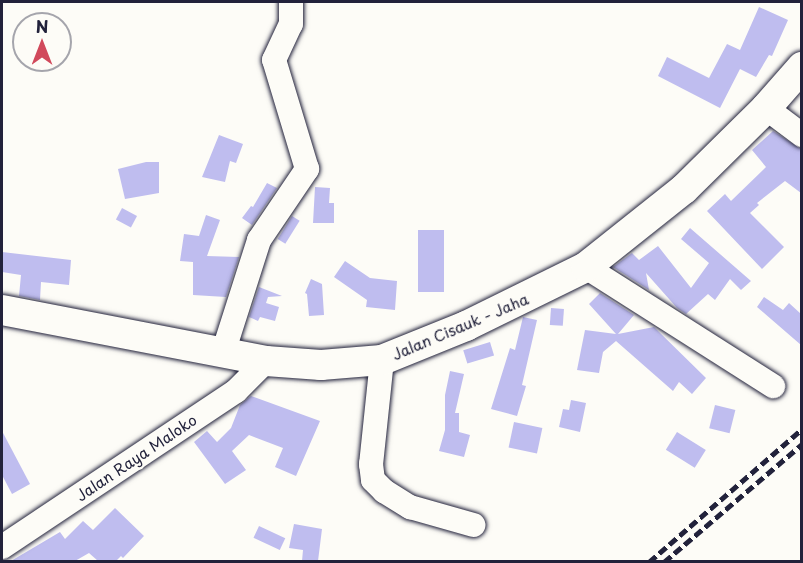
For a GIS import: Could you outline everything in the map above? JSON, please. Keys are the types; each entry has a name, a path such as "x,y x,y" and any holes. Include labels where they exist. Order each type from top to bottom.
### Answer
{"main road":[{"name":"Jalan Cisauk - Jaha","path":"2,310 266,361 321,365 382,360 466,326 586,267 684,189 766,108 801,68"}],"street":[{"path":"224,353 259,240 307,170 274,60 291,24 291,2"},
{"path":"766,108 801,135"},
{"path":"586,267 773,386"},
{"path":"382,360 371,464 373,480 384,492 410,507 473,525"},
{"name":"Jalan Raya Maloko","path":"2,547 236,391 266,361"}],"building":[{"path":"759,7 788,20 772,56 769,55 756,77 740,69 720,108 658,76 667,57 709,78 727,44 740,50"},
{"path":"773,131 801,149 801,193 785,181 757,203 759,205 750,213 784,247 762,269 707,211 725,194 731,201 766,167 752,150"},
{"path":"219,135 243,144 236,163 230,161 225,182 202,177"},
{"path":"146,162 159,162 159,193 125,199 118,169"},
{"path":"267,183 277,188 252,225 242,218 251,206 253,207"},
{"path":"315,187 330,188 329,203 334,203 334,223 313,223"},
{"path":"122,208 137,216 131,227 116,219"},
{"path":"206,215 220,220 207,256 239,257 226,297 193,295 193,262 180,261 184,234 199,236"},
{"path":"292,216 300,221 285,244 278,239"},
{"path":"690,228 751,281 741,290 730,279 715,300 708,294 686,314 677,308 646,273 649,290 613,267 632,253 639,260 658,246 691,288 709,263 681,239"},
{"path":"418,230 444,230 444,292 418,292"},
{"path":"2,252 71,260 69,285 41,282 40,300 19,296 21,275 2,272"},
{"path":"345,261 370,278 397,281 395,310 366,307 367,300 334,277"},
{"path":"311,279 322,284 324,315 309,316 305,293"},
{"path":"259,287 282,296 268,297 266,303 279,307 275,321 260,317 258,321 249,317"},
{"path":"600,293 634,315 618,334 654,327 706,378 692,394 679,382 673,391 616,341 603,352 599,373 577,370 585,330 616,334 589,304"},
{"path":"764,297 783,310 789,303 801,314 801,345 757,307"},
{"path":"551,308 564,309 563,326 550,325"},
{"path":"523,317 537,320 522,385 526,386 517,416 491,409 510,348 515,350"},
{"path":"490,342 494,355 467,364 463,350"},
{"path":"450,371 464,374 455,413 459,413 459,432 470,435 464,457 439,451 445,430 445,395"},
{"path":"251,396 320,421 296,476 275,467 283,448 249,435 232,451 246,470 225,484 194,442 207,431 217,442 231,428 240,405"},
{"path":"571,400 586,403 580,432 559,427 563,409 569,410"},
{"path":"715,405 735,410 730,433 709,428"},
{"path":"514,422 542,428 537,453 509,447"},
{"path":"2,431 30,484 12,494 2,475"},
{"path":"677,432 706,450 695,468 666,450"},
{"path":"115,508 144,536 123,558 121,556 116,561 98,561 89,553 75,561 11,561 60,532 65,539 83,521 93,530"},
{"path":"294,524 322,529 318,561 302,561 303,550 289,548"},
{"path":"259,526 285,538 280,550 254,538"}],"railway":[{"path":"649,562 802,429"},
{"path":"664,562 802,444"}]}
